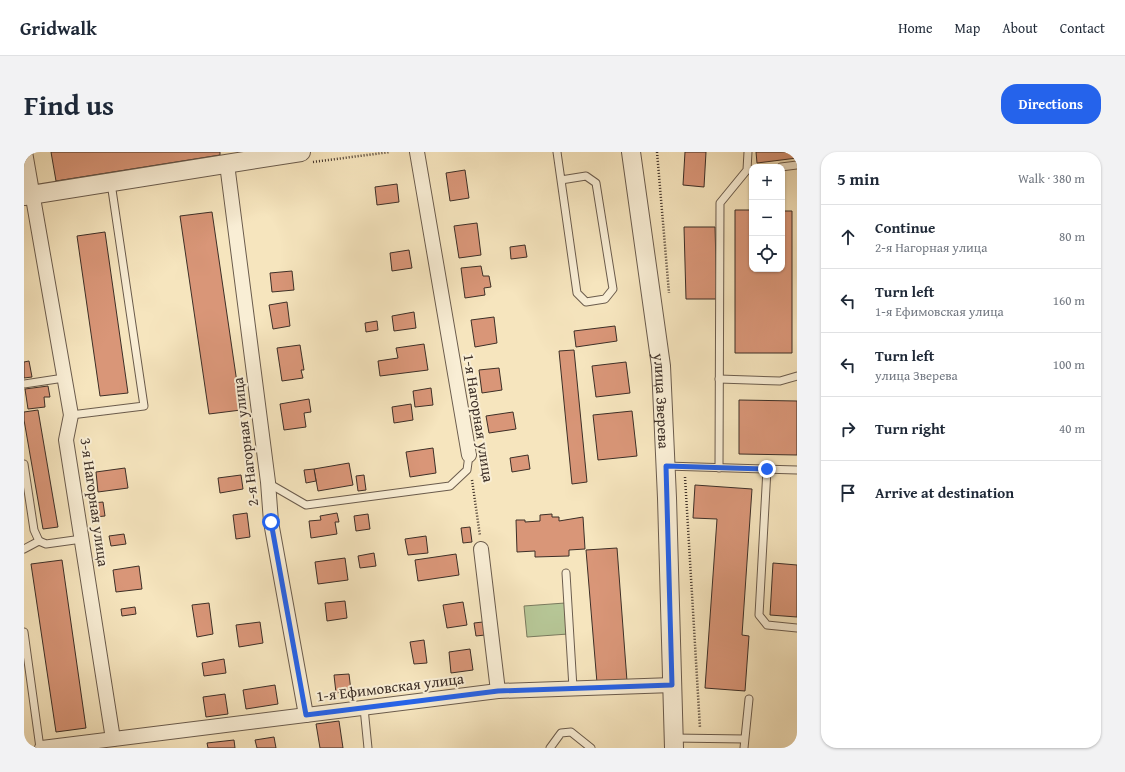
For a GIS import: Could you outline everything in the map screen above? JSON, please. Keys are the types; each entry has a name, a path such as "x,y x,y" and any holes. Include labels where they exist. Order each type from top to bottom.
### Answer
{"street":[{"name":"3-я Нагорная улица","path":"25,152 28,196 71,415 66,440 113,739"},
{"path":"28,196 111,183 236,159 300,152"},
{"name":"1-я Нагорная улица","path":"417,152 469,455"},
{"name":"улица Зверева","path":"631,152 660,366 666,466 674,743"},
{"name":"2-я Нагорная улица","path":"236,159 271,522 306,715"},
{"path":"481,549 498,691"},
{"name":"1-я Ефимовская улица","path":"41,748 498,691 672,685"}],"lane":[{"path":"557,152 577,293 586,302 605,299 613,289 596,183 586,176 561,180"},
{"path":"719,468 720,204 749,170 748,152"},
{"path":"785,167 797,166"},
{"path":"71,415 144,406 111,183"},
{"path":"720,379 780,381 797,376"},
{"path":"24,384 64,378"},
{"path":"268,482 306,505 450,486 467,470 469,455"},
{"path":"24,464 34,530 38,541 46,544 82,539"},
{"path":"666,466 797,470"},
{"path":"767,469 759,615 768,626 797,628"},
{"path":"24,549 38,541"},
{"path":"566,572 573,688"},
{"path":"24,632 41,748"},
{"path":"744,748 749,699"},
{"path":"364,708 368,748"},
{"path":"550,748 561,734 571,732 591,748"},
{"path":"674,743 744,739"}],"path":[{"name":"1-я Нагорная улица","path":"469,455 481,549"}],"green space":[{"path":"565,603 568,634 527,637 524,606"}],"building":[{"path":"51,152 220,152 220,155 56,181"},
{"path":"685,152 706,152 704,187 683,185"},
{"path":"756,152 797,152 797,158 757,163"},
{"path":"465,170 469,198 450,201 446,173"},
{"path":"397,184 399,202 377,205 375,187"},
{"path":"735,210 749,210 749,272 785,272 785,211 792,211 792,353 735,353"},
{"path":"212,212 241,410 209,414 180,216"},
{"path":"477,223 481,255 459,258 454,226"},
{"path":"684,227 715,227 717,299 686,299"},
{"path":"105,232 128,393 100,396 77,236"},
{"path":"525,245 527,257 511,259 510,247"},
{"path":"409,250 412,268 392,271 390,253"},
{"path":"481,266 483,276 489,276 491,287 484,288 485,295 465,298 461,268"},
{"path":"292,271 294,290 272,292 270,273"},
{"path":"287,302 290,326 273,329 269,305"},
{"path":"414,312 416,328 394,331 392,316"},
{"path":"494,317 497,343 475,347 471,320"},
{"path":"377,321 378,330 366,332 365,323"},
{"path":"615,326 617,341 576,347 574,331"},
{"path":"424,344 428,370 380,376 378,361 398,358 396,348"},
{"path":"300,345 304,370 301,370 303,378 282,381 277,348"},
{"path":"574,350 587,482 572,484 559,351"},
{"path":"29,361 32,377 24,378 24,362"},
{"path":"626,362 630,393 596,397 592,366"},
{"path":"499,368 502,390 482,393 479,370"},
{"path":"48,386 50,397 44,397 45,407 28,409 25,389"},
{"path":"431,388 433,405 415,407 413,391"},
{"path":"309,399 311,412 304,413 306,427 284,430 280,404"},
{"path":"739,400 797,401 797,455 739,454"},
{"path":"411,404 413,420 394,423 392,407"},
{"path":"38,410 58,527 43,529 24,420 24,412"},
{"path":"632,411 637,456 598,460 593,415"},
{"path":"513,412 516,429 489,433 486,416"},
{"path":"433,448 436,473 410,477 406,452"},
{"path":"528,455 530,469 512,472 510,458"},
{"path":"349,463 353,485 318,491 314,469"},
{"path":"125,468 128,488 98,492 96,472"},
{"path":"314,469 316,481 306,483 304,470"},
{"path":"241,475 243,489 220,493 218,478"},
{"path":"364,475 366,490 358,491 356,476"},
{"path":"695,485 752,489 742,635 749,636 745,691 705,688 717,519 693,518"},
{"path":"103,502 105,516 95,517 93,503"},
{"path":"247,513 250,537 236,539 233,515"},
{"path":"337,513 339,522 335,522 337,534 311,538 309,521 321,520 320,516"},
{"path":"368,514 370,529 356,531 354,516"},
{"path":"552,514 552,517 559,517 559,521 583,517 585,549 569,550 569,556 535,557 535,551 517,552 516,520 525,520 525,522 540,521 540,515"},
{"path":"470,527 472,542 463,543 461,528"},
{"path":"124,534 126,544 111,546 109,536"},
{"path":"426,536 428,553 408,555 405,539"},
{"path":"617,548 627,681 597,683 586,550"},
{"path":"374,553 376,566 360,568 358,556"},
{"path":"456,554 459,575 418,581 415,560"},
{"path":"345,558 348,580 318,584 315,562"},
{"path":"62,560 86,728 56,732 31,564"},
{"path":"773,563 797,565 797,617 770,615"},
{"path":"139,566 142,589 116,592 113,570"},
{"path":"345,601 347,618 327,621 325,603"},
{"path":"463,602 467,625 447,628 443,605"},
{"path":"209,603 213,634 197,637 192,605"},
{"path":"135,607 136,614 122,616 121,609"},
{"path":"260,622 263,643 239,647 236,625"},
{"path":"483,622 485,635 476,636 474,623"},
{"path":"424,640 427,663 414,664 410,642"},
{"path":"470,649 473,670 451,673 449,652"},
{"path":"224,659 226,673 204,676 202,663"},
{"path":"349,674 351,691 336,693 334,675"},
{"path":"275,685 278,704 246,709 243,690"},
{"path":"225,694 228,714 206,717 203,697"},
{"path":"339,721 343,748 320,748 316,724"},
{"path":"274,737 276,748 257,748 255,740"},
{"path":"234,740 235,748 208,748 207,743"}],"route":[{"path":"271,522 306,715 498,691 672,685 666,466 767,469"}]}
